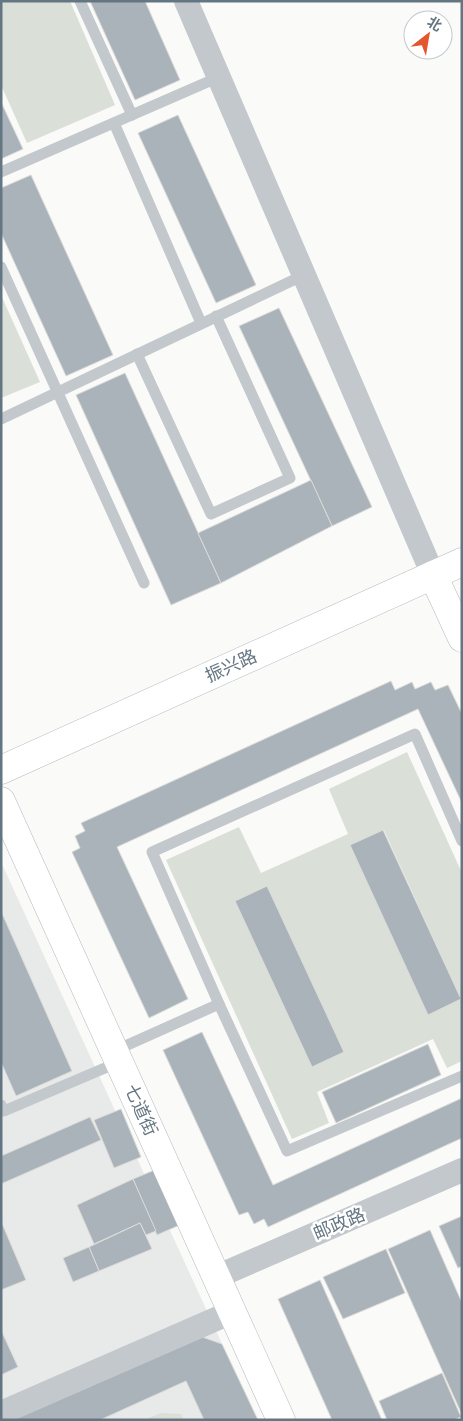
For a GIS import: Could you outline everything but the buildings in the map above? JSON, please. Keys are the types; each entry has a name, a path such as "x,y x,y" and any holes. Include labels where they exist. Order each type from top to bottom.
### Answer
{"street":[{"path":"186,1 433,575 462,638"},
{"name":"振兴路","path":"1,770 462,562"},
{"name":"七道街","path":"1,801 281,1420"},
{"name":"邮政路","path":"216,1277 462,1170"},
{"path":"1,1413 232,1312"}],"lane":[{"path":"80,1 132,115"},
{"path":"1,172 219,77"},
{"path":"114,123 201,323"},
{"path":"1,267 144,584"},
{"path":"1,419 304,275"},
{"path":"137,354 210,514 290,478 216,316"},
{"path":"462,841 415,734 152,852 287,1151 462,1076"},
{"path":"1,1105 4,1111 117,1057 219,1004"}],"shaded area":[{"path":"1,1 70,1 115,105 27,143 1,85"},
{"path":"1,295 40,382 1,398"},
{"path":"407,752 462,873 462,1061 447,1068 433,1039 317,1092 329,1123 292,1139 166,860 239,827 261,873 348,834 329,789","holes":["384,830 461,999 429,1014 350,845","267,887 344,1052 312,1067 235,901"]},
{"path":"1,862 257,1420 1,1420"},
{"path":"161,1413 181,1414 184,1420 144,1420"}]}
